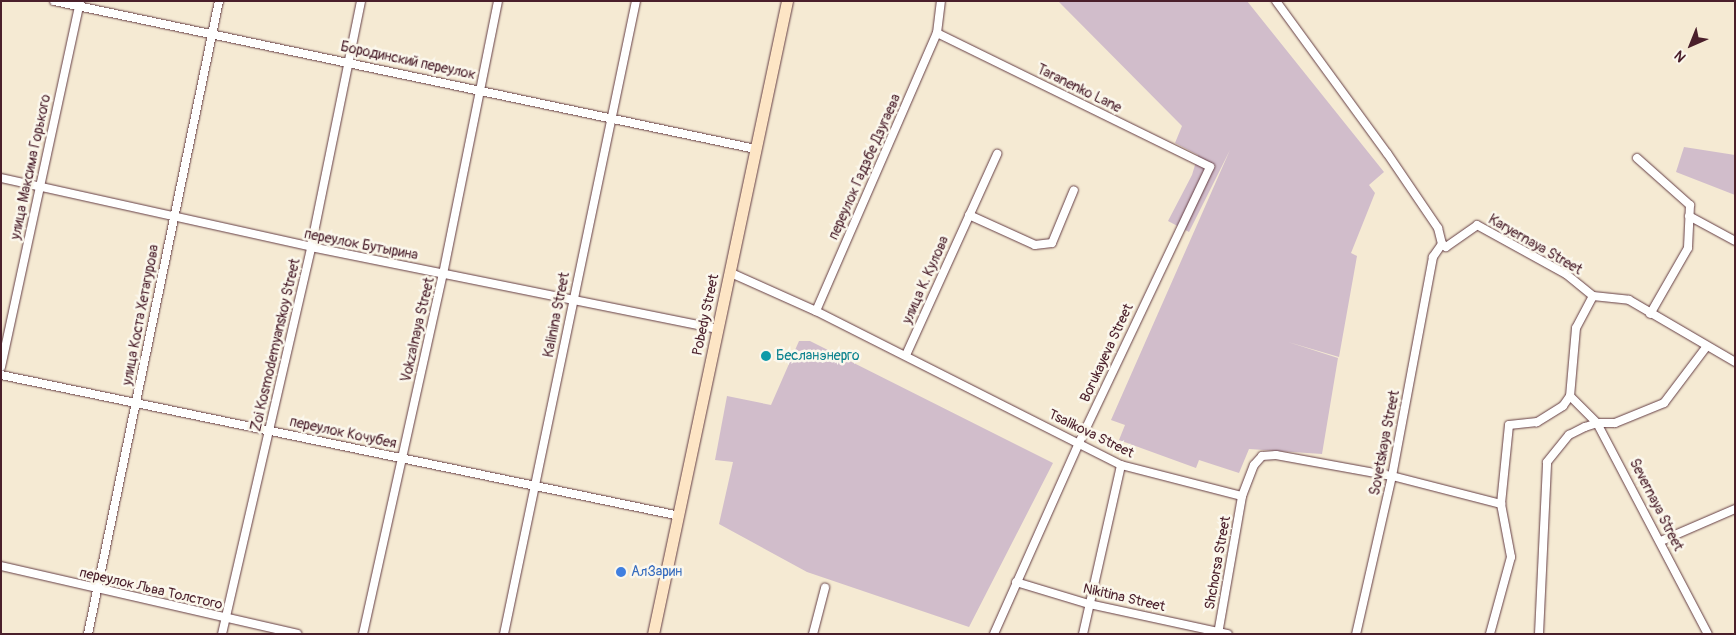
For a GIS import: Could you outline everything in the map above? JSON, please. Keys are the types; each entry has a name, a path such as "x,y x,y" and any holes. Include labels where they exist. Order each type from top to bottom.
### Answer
{"main road":[{"name":"Pobedy Street","path":"653,634 680,516 787,1"}],"street":[{"name":"Бородинский переулок","path":"54,1 80,4 756,149"},
{"name":"улица Коста Хетагурова","path":"88,634 99,590 173,218 219,1"},
{"name":"Zoi Kosmodemyanskoy Street","path":"222,634 310,248 346,61 361,1"},
{"name":"Vokzalnaya Street","path":"363,634 443,274 498,1"},
{"name":"Kalinina Street","path":"504,634 537,484 609,118 636,1"},
{"name":"переулок Гадзбе Дзугаева","path":"816,311 937,33 941,1"},
{"path":"1276,1 1387,153 1438,228 1442,244"},
{"name":"улица Максима Горького","path":"1,367 38,187 80,4"},
{"name":"Taranenko Lane","path":"937,33 1210,167"},
{"name":"улица К. Кулова","path":"906,355 997,154"},
{"path":"1637,158 1690,205 1688,248 1650,314"},
{"name":"Borukayeva Street","path":"994,634 1079,443 1210,167"},
{"name":"переулок Бутырина","path":"1,178 310,248 718,329"},
{"path":"970,215 1035,245 1052,243 1074,190"},
{"path":"1689,216 1735,241"},
{"name":"Karyernaya Street","path":"1442,244 1446,247 1477,225 1566,274 1593,296"},
{"name":"Sovetskaya Street","path":"1356,634 1392,476 1433,257 1442,244"},
{"name":"Tsalikova Street","path":"731,273 816,311 906,355 1121,465 1242,496"},
{"path":"1490,634 1511,557 1502,504 1509,425 1537,422 1563,406 1570,396 1576,328 1593,296 1629,300 1735,362"},
{"path":"1539,634 1547,462 1569,435 1597,423 1615,424 1664,403 1707,346"},
{"name":"переулок Кочубея","path":"1,375 537,484 680,516"},
{"name":"Severnaya Street","path":"1570,396 1597,423 1708,634"},
{"path":"1242,496 1254,465 1262,456 1276,455 1392,476 1502,504"},
{"path":"1083,634 1121,465"},
{"name":"Shchorsa Street","path":"1218,633 1242,496"},
{"path":"1660,541 1735,509"},
{"name":"переулок Льва Толстого","path":"1,566 297,634"},
{"name":"Nikitina Street","path":"1016,582 1090,604 1228,634"},
{"path":"813,634 825,588"}],"shaded area":[{"path":"1058,1 1247,1 1384,172 1369,185 1375,193 1351,253 1357,256 1339,357 1288,342 1338,358 1322,454 1249,449 1239,473 1199,460 1196,468 1119,440 1125,425 1111,420 1230,150 1189,232 1168,221 1192,175 1198,155 1175,143 1182,126"},
{"path":"1684,147 1735,155 1735,195 1676,172"},
{"path":"799,341 810,341 1053,463 969,627 807,572 719,524 733,462 715,460 727,396 771,405"}],"place":[{"name":"Бесланэнерго","path":"766,356"},
{"name":"АлЗарин","path":"621,572"}]}
